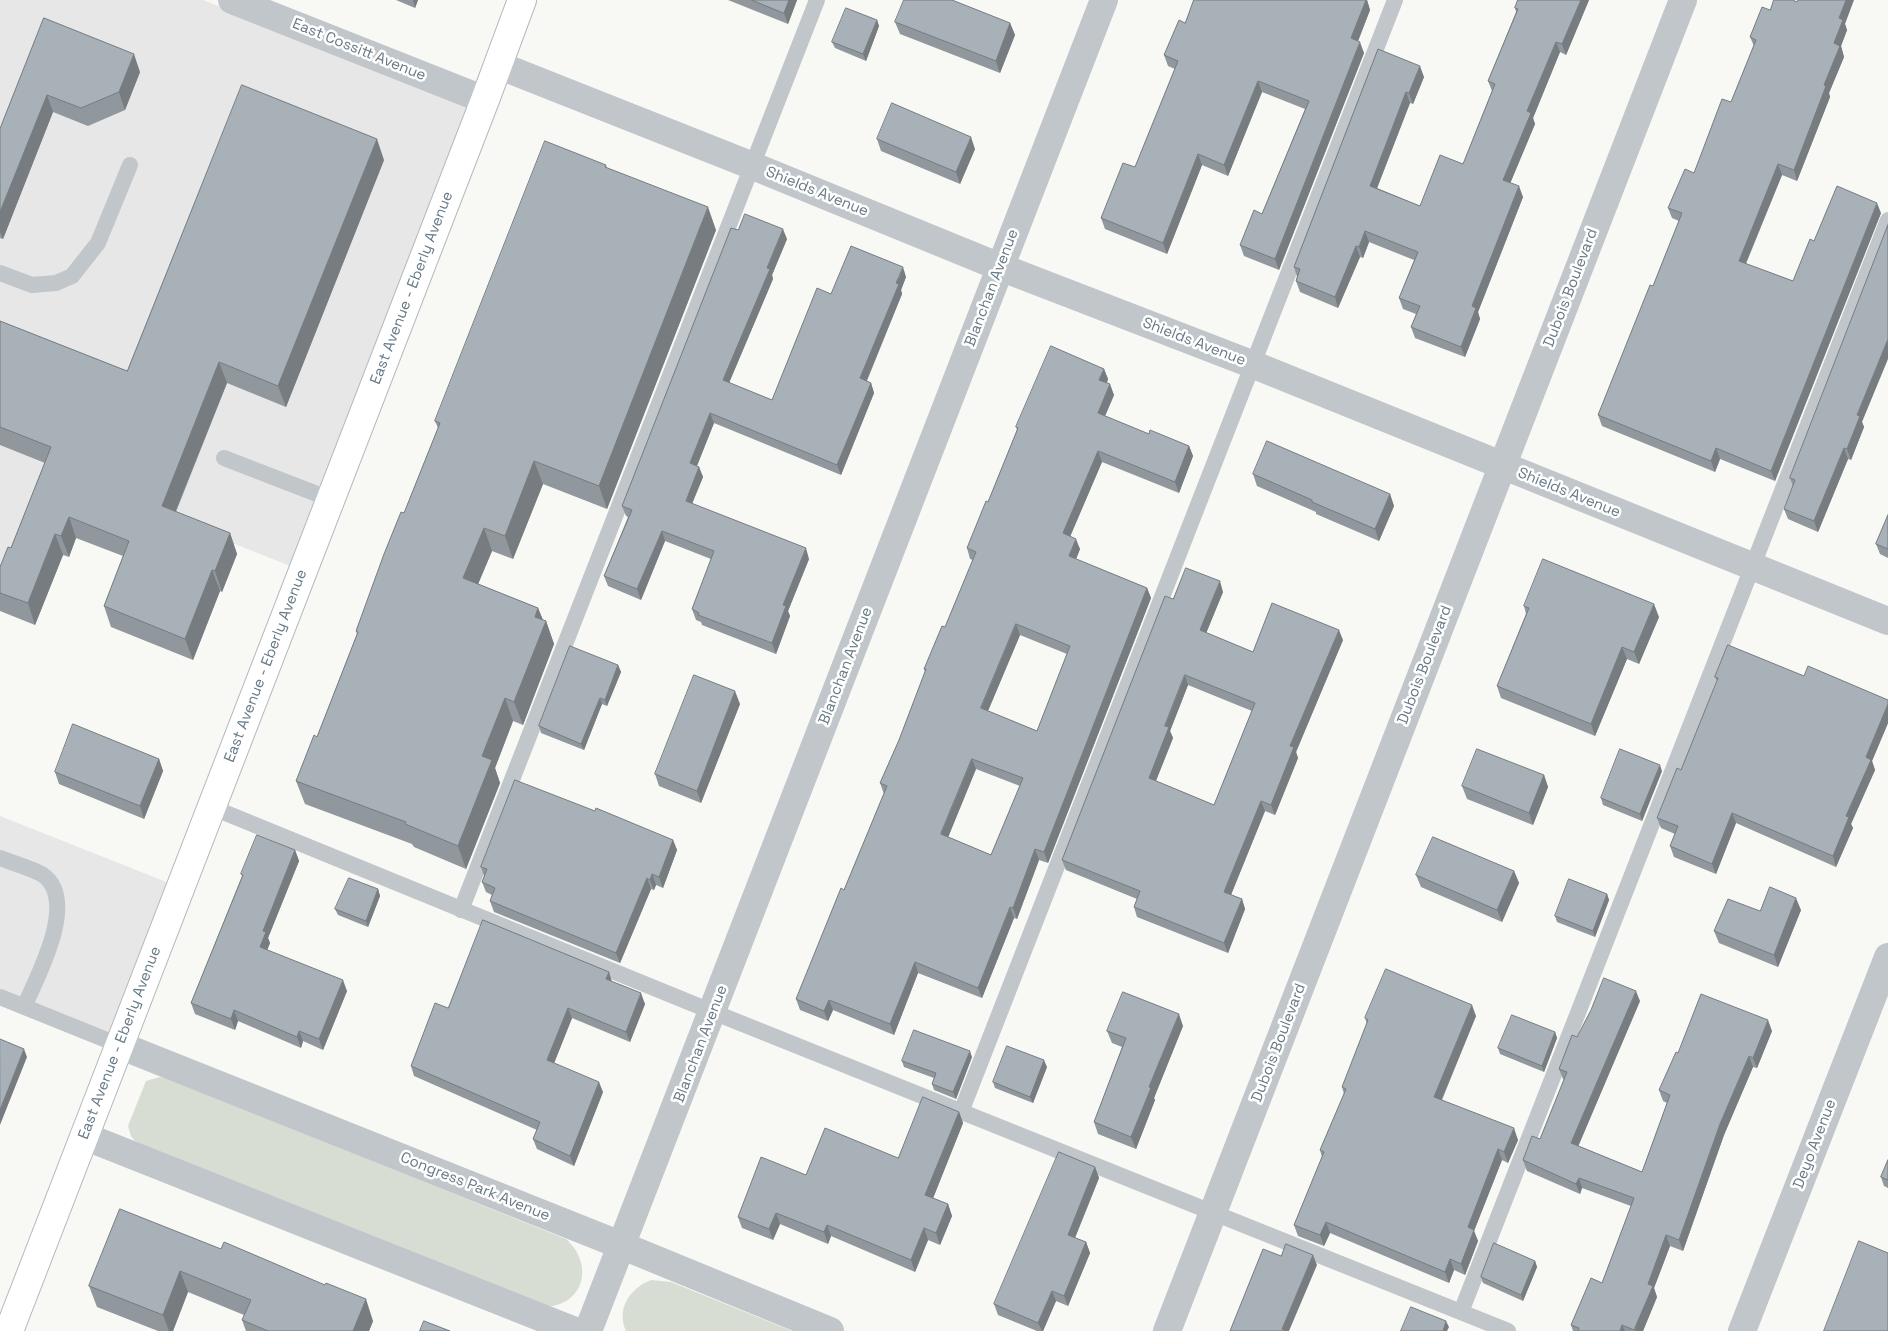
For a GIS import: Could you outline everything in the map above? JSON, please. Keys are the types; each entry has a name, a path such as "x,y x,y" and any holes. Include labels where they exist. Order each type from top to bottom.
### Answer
{"main road":[{"name":"East Avenue - Eberly Avenue","path":"9,1331 522,0"}],"street":[{"name":"Blanchan Avenue","path":"588,1331 623,1246 1104,0"},
{"name":"Dubois Boulevard","path":"1167,1331 1682,0"},
{"name":"East Cossitt Avenue","path":"244,2 485,100"},
{"name":"Shields Avenue","path":"498,65 1000,267 1254,365 1888,621"},
{"name":"Deyo Avenue","path":"1742,1331 1888,957"},
{"name":"Congress Park Avenue","path":"119,1044 830,1331"},
{"path":"84,1136 575,1331"}],"lane":[{"path":"461,910 817,0"},
{"path":"962,1112 1395,0"},
{"path":"0,273 32,285 56,283 72,276 98,243 130,165"},
{"path":"1460,1312 1888,220"},
{"path":"224,458 330,498"},
{"path":"210,807 713,1012 1508,1331"},
{"path":"0,858 43,875 54,889 58,909 56,930 24,1007"},
{"path":"0,997 119,1044"}],"shaded area":[{"path":"0,0 203,0 493,114 313,575 46,469 0,586"},
{"path":"0,816 174,885 116,1041 0,995"},
{"path":"160,1077 566,1239 581,1261 582,1273 580,1284 567,1301 541,1307 137,1144 131,1136 128,1126 146,1081"},
{"path":"651,1280 671,1282 792,1331 626,1331 623,1315 627,1300 637,1288"}],"building":[{"path":"752,0 789,0 784,13"},
{"path":"904,0 952,0 1010,23 996,61 895,22"},
{"path":"1194,0 1366,0 1351,38 1360,42 1275,259 1240,245 1254,210 1262,214 1309,101 1258,81 1224,165 1198,154 1163,243 1101,218 1123,163 1135,167 1178,61 1164,55 1179,20 1185,23"},
{"path":"1518,0 1581,0 1562,44 1556,42 1527,111 1531,113 1503,180 1519,186 1472,306 1476,308 1461,347 1411,327 1420,306 1399,298 1418,252 1365,231 1359,247 1356,246 1335,297 1296,281 1300,269 1294,267 1378,49 1420,66 1409,93 1406,92 1370,186 1420,206 1440,155 1463,164 1495,84 1488,81 1518,9 1515,8"},
{"path":"1774,0 1793,0 1797,2 1798,0 1846,0 1839,18 1843,20 1834,43 1840,46 1794,170 1778,164 1739,261 1793,281 1810,239 1814,241 1837,186 1877,203 1771,471 1716,448 1711,461 1598,415 1650,285 1653,286 1682,213 1668,208 1685,169 1694,173 1722,99 1731,102 1756,40 1750,37 1762,7 1770,10"},
{"path":"846,8 877,20 863,54 832,42"},
{"path":"44,18 134,54 119,92 81,108 47,95 0,212 0,129"},
{"path":"242,85 377,139 278,386 219,362 162,506 230,533 215,571 212,570 185,639 104,606 129,541 69,517 61,536 55,534 28,603 0,593 0,567 8,547 11,548 51,447 0,427 0,321 127,371"},
{"path":"892,103 971,137 956,172 877,139"},
{"path":"545,141 606,165 605,167 708,207 599,486 534,461 505,536 484,528 463,578 538,608 535,617 546,621 514,702 505,698 482,756 492,760 458,846 405,824 406,822 296,781 314,735 317,737 358,632 356,631 384,554 401,512 404,513 440,423 435,421"},
{"path":"745,214 783,229 767,268 770,269 723,380 772,400 817,288 831,294 851,246 903,267 896,283 899,284 860,378 871,383 837,465 710,413 690,463 699,467 686,501 806,548 783,605 786,606 772,643 698,615 699,613 692,609 714,551 662,531 637,589 604,576 632,510 622,506 731,228 738,230"},
{"path":"1888,225 1888,339 1857,415 1860,416 1847,449 1844,448 1814,521 1784,509 1795,480 1790,478"},
{"path":"1051,346 1104,369 1099,380 1110,384 1098,413 1149,434 1150,430 1189,446 1175,482 1098,451 1063,533 1076,539 1069,556 1147,588 1044,852 1035,849 1013,908 1010,907 978,988 915,962 890,1024 829,1000 824,1011 796,999 841,888 844,890 887,786 880,783 899,740 926,669 924,669 942,626 945,627 976,552 967,548 1018,428 1016,427","holes":["1016,624 1070,646 1037,731 981,708","972,759 1023,778 991,855 941,834"]},
{"path":"1267,441 1390,494 1375,529 1253,474"},
{"path":"1888,515 1888,549 1876,544"},
{"path":"1543,559 1654,604 1634,652 1622,647 1591,724 1497,686 1529,608 1524,606"},
{"path":"1186,568 1220,581 1200,630 1253,652 1272,603 1339,630 1290,746 1294,747 1271,805 1261,801 1224,892 1242,899 1224,943 1134,907 1140,891 1062,860 1165,596 1173,599","holes":["1185,675 1255,703 1214,805 1149,778 1169,727 1165,726"]},
{"path":"1728,645 1804,676 1808,666 1888,700 1866,757 1871,760 1846,816 1849,817 1833,856 1732,813 1712,864 1670,846 1678,826 1657,818 1677,768 1681,770 1718,678 1715,677"},
{"path":"570,646 618,665 605,700 600,698 581,744 539,726"},
{"path":"694,675 735,691 697,791 655,774"},
{"path":"73,724 159,759 140,806 55,772"},
{"path":"1477,749 1544,775 1529,813 1462,786"},
{"path":"1620,749 1660,765 1640,814 1601,798"},
{"path":"515,780 595,811 596,808 673,840 659,877 652,874 650,880 647,878 616,953 490,901 495,888 482,882 487,869 481,867"},
{"path":"257,835 295,850 263,931 266,932 260,947 343,980 319,1039 299,1031 297,1037 234,1010 231,1019 191,1003 243,875 241,874"},
{"path":"1433,837 1514,871 1497,910 1416,875"},
{"path":"349,878 378,889 366,921 335,909"},
{"path":"1569,879 1607,894 1593,931 1555,916"},
{"path":"1770,887 1796,898 1774,955 1714,931 1728,899 1760,911"},
{"path":"483,920 609,972 606,979 641,993 626,1032 568,1008 547,1060 599,1082 570,1156 533,1139 540,1122 411,1066 435,1003 448,1008"},
{"path":"1386,969 1472,1005 1434,1097 1514,1128 1504,1152 1498,1149 1468,1227 1474,1230 1461,1264 1450,1259 1445,1272 1326,1222 1320,1235 1294,1225 1324,1152 1320,1150 1346,1089 1342,1087 1368,1020 1365,1018"},
{"path":"1604,978 1636,991 1571,1143 1642,1172 1670,1095 1659,1090 1676,1052 1678,1053 1701,994 1768,1020 1753,1058 1749,1056 1720,1124 1679,1240 1666,1235 1648,1284 1653,1286 1634,1330 1622,1325 1620,1331 1578,1331 1579,1328 1571,1325 1591,1278 1602,1283 1634,1198 1579,1178 1576,1184 1523,1160 1532,1136 1540,1139 1567,1072 1559,1069 1572,1035 1577,1037"},
{"path":"1123,992 1179,1014 1131,1137 1094,1122 1126,1038 1107,1031"},
{"path":"1512,1015 1555,1032 1542,1066 1498,1048"},
{"path":"914,1030 970,1051 953,1092 932,1084 936,1073 902,1061"},
{"path":"0,1039 24,1049 0,1110"},
{"path":"1007,1046 1044,1060 1030,1097 993,1082"},
{"path":"923,1097 959,1112 925,1195 948,1204 936,1233 924,1228 911,1260 827,1225 824,1232 776,1213 769,1229 738,1217 761,1157 806,1175 825,1128 898,1158"},
{"path":"1059,1152 1095,1167 1068,1235 1086,1242 1064,1296 1052,1291 1038,1323 994,1304"},
{"path":"1888,1160 1888,1180 1881,1177"},
{"path":"120,1209 221,1249 224,1242 325,1285 326,1283 366,1299 353,1331 268,1331 242,1320 251,1300 180,1271 163,1315 89,1286"},
{"path":"1859,1241 1888,1253 1888,1331 1824,1331"},
{"path":"1494,1243 1535,1261 1521,1295 1481,1277"},
{"path":"1286,1244 1313,1255 1282,1329 1286,1331 1230,1331 1263,1249 1281,1256"},
{"path":"1411,1307 1446,1321 1443,1331 1401,1331"},
{"path":"424,1321 450,1331 420,1331"}]}
